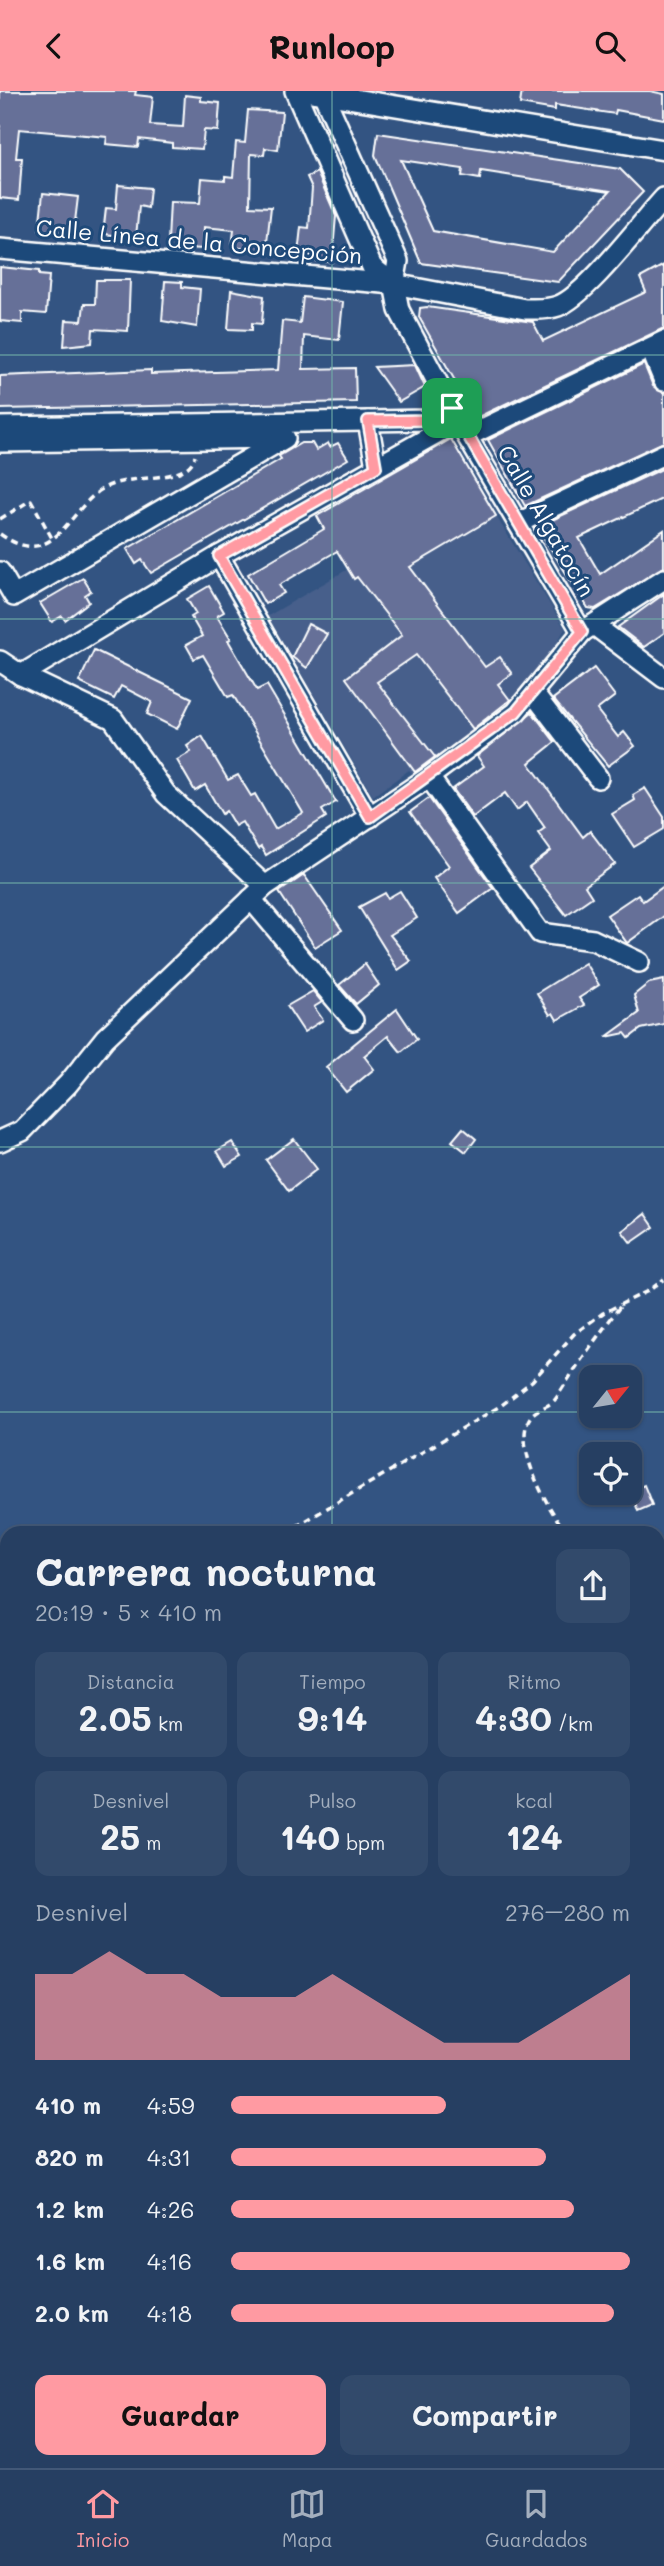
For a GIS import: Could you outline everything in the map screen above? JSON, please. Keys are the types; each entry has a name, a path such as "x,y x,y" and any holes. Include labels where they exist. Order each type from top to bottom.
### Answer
{"street":[{"path":"295,91 372,267 394,284"},
{"path":"317,93 664,150"},
{"name":"Calle Algatocín","path":"317,93 398,261 394,284 399,310 459,422 518,523 588,629"},
{"name":"Calle Línea de la Concepción","path":"0,249 394,284 525,309 560,305 591,279 664,198"},
{"path":"21,675 219,556 459,422 664,341"},
{"path":"664,355 655,359 664,381"},
{"path":"0,427 429,420 459,422"},
{"path":"368,421 376,467"},
{"path":"0,442 285,438 14,596 0,572"},
{"path":"518,523 664,454"},
{"path":"219,556 370,817"},
{"path":"0,1141 22,1131 68,1084 105,1038 258,892 429,778 516,712 588,629 664,579"},
{"path":"588,629 664,678"},
{"path":"0,661 21,675 113,719 166,795 258,892 353,1020"},
{"path":"533,693 598,778"},
{"path":"429,778 540,933 593,940 639,963"}],"path":[{"path":"0,534 26,546 53,540 103,488 131,478 176,476 184,472 193,463 196,438"},
{"path":"0,519 31,501 53,540"},
{"path":"297,1526 502,1405 532,1381 574,1334 603,1313 664,1279"},
{"path":"562,1526 554,1517 530,1463 524,1432 532,1414 555,1401 574,1368 623,1303"}],"shaded area":[{"path":"496,516 565,629 521,702 453,752 449,749 420,770 423,775 417,779 409,770 373,796 268,616 348,569 354,579 374,567"}],"building":[{"path":"0,91 136,91 135,95 153,97 150,125 183,127 185,95 201,97 201,101 220,103 218,131 204,130 202,149 172,147 172,143 139,139 138,147 106,144 107,137 19,129 16,158 22,158 19,200 0,198"},
{"path":"522,91 650,91 664,94 664,119 616,110 615,114 555,105 555,110 520,104"},
{"path":"248,110 282,112 278,150 265,148 264,155 251,154 250,206 271,207 266,251 232,247 234,230 204,227 203,249 187,248 187,242 168,241 170,202 200,203 202,178 225,180 225,176 233,177 236,142 245,143"},
{"path":"378,133 620,169 643,192 558,282 421,263 375,155","holes":["401,160 463,169 462,176 480,179 481,171 610,191 553,252 433,231"]},
{"path":"317,172 336,216 332,262 316,261 316,256 298,254 301,227 309,228 312,188 307,177"},
{"path":"118,185 150,188 148,208 139,206 136,237 103,234 106,208 116,209"},
{"path":"43,193 78,197 73,238 58,236 59,232 39,230"},
{"path":"664,265 664,328 476,418 419,317 420,308 427,307 533,322 543,341 646,292 640,278"},
{"path":"0,267 39,271 39,275 49,276 46,314 22,312 22,323 0,321"},
{"path":"96,280 130,280 128,331 93,329 92,343 64,346 66,320 82,321 84,304 95,304"},
{"path":"165,281 182,282 182,287 200,289 197,327 162,321"},
{"path":"231,290 264,296 262,324 252,323 252,330 228,329"},
{"path":"303,297 343,302 339,340 304,336 303,369 355,368 356,402 0,409 0,376 151,370 151,374 278,370 282,321 300,323"},
{"path":"644,364 653,386 664,393 664,442 525,506 488,440"},
{"path":"415,365 425,387 399,402 374,367"},
{"path":"451,439 496,516 410,567 485,667 500,657 512,674 498,684 510,700 473,729 416,655 377,682 435,757 415,772 346,678 402,635 357,577 354,579 337,551 279,585 284,593 265,604 248,574 324,529 317,516"},
{"path":"301,443 312,443 316,450 328,443 330,447 338,443 348,459 151,573 142,560 136,564 127,549 281,459 279,456"},
{"path":"664,468 664,498 579,538 600,574 664,530 664,567 595,609 588,608 537,527"},
{"path":"83,578 91,591 85,595 89,602 65,620 62,616 52,622 40,603"},
{"path":"209,586 224,612 217,616 231,639 228,640 257,690 267,685 336,802 322,810 326,817 266,855 261,847 258,849 242,822 235,826 226,811 222,814 205,785 195,791 177,760 191,752 187,746 202,736 228,780 238,775 251,796 255,794 275,829 303,813 233,695 228,697 203,655 194,659 186,645 202,636 191,617 196,614 187,599"},
{"path":"664,594 664,633 644,647 618,627"},
{"path":"308,624 327,634 307,668 292,657"},
{"path":"94,650 192,698 177,729 147,714 152,702 121,686 114,699 79,682"},
{"path":"594,668 615,696 597,710 618,737 624,732 635,746 608,766 553,699"},
{"path":"532,712 555,742 529,763 583,837 590,831 615,864 585,886 592,897 566,915 529,868 551,851 538,833 545,828 527,802 517,810 505,793 473,817 453,789 484,766 477,756"},
{"path":"645,788 664,817 664,829 634,847 612,814 635,800 633,795"},
{"path":"429,798 493,888 459,913 434,878 449,866 410,812"},
{"path":"304,875 342,930 315,947 279,892"},
{"path":"664,886 664,916 627,943 607,915 638,894 643,901"},
{"path":"400,891 417,918 390,935 411,961 398,970 359,907 385,893 388,898"},
{"path":"585,963 599,985 579,998 584,1005 557,1020 553,1013 550,1015 537,993"},
{"path":"365,964 379,985 356,1004 339,985"},
{"path":"664,980 664,1024 641,1029 629,1038 625,1033 606,1037 639,1013 634,995 649,983"},
{"path":"313,991 322,1002 314,1007 323,1020 304,1032 287,1006"},
{"path":"397,1009 417,1039 401,1052 388,1036 364,1056 374,1069 346,1092 326,1067"},
{"path":"463,1128 476,1139 466,1152 452,1141"},
{"path":"294,1139 317,1169 289,1191 266,1160"},
{"path":"232,1142 242,1157 226,1166 217,1151"},
{"path":"645,1214 654,1227 631,1243 622,1231"},
{"path":"644,1485 652,1505 638,1511 636,1505 642,1505"}],"route":[{"path":"452,408 582,632 516,712 429,778 370,817 219,556 376,467 368,421 429,420 452,408"}]}
